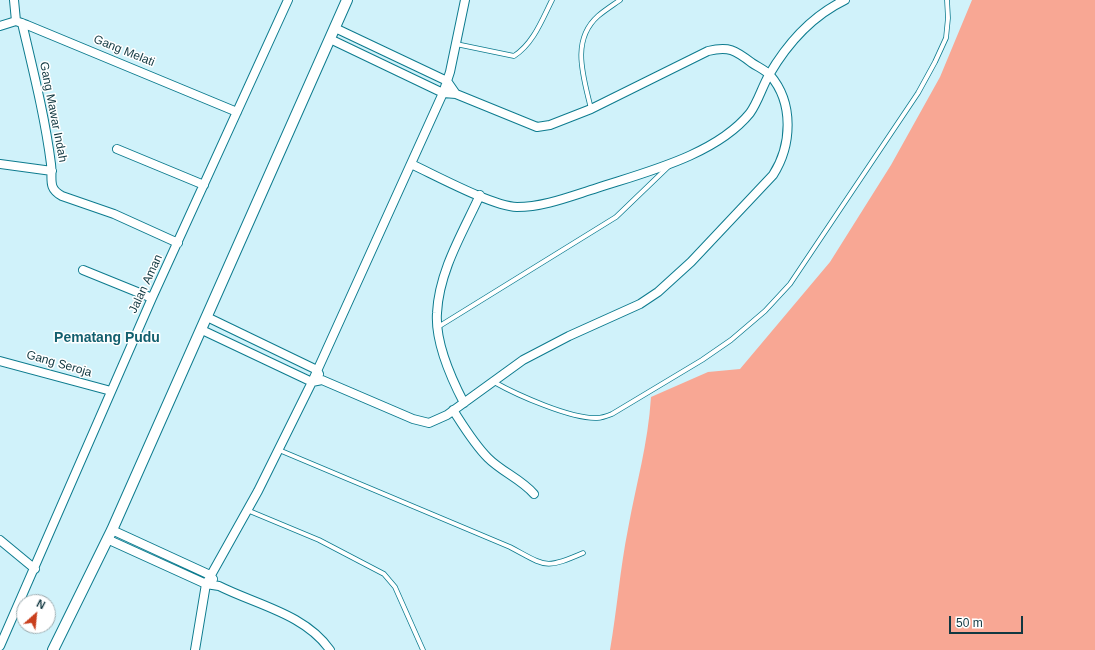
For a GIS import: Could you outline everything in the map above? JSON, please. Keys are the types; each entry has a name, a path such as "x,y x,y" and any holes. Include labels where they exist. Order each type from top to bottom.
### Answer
{"street":[{"name":"Gang Mawar Indah","path":"14,0 46,129 52,171 52,186 55,192 62,196 114,214 178,242"},
{"name":"Jalan Aman","path":"0,646 152,298 288,0"},
{"path":"53,650 110,535 202,330 257,200 347,0"},
{"path":"195,650 206,584 210,575 279,450 312,382 443,93 456,44 465,0"},
{"path":"411,164 500,204 512,206 544,204 671,164 721,138 738,126 751,112 769,74 808,23 845,0"},
{"path":"0,26 19,22"},
{"name":"Gang Melati","path":"19,22 144,72 237,112"},
{"path":"335,28 447,81 456,94"},
{"path":"202,330 312,382 322,380 429,423 453,410 523,360 569,336 640,304 658,292 691,262 773,175 782,161 786,149 787,106 780,90 769,74 734,50 722,48 708,51 591,109 550,125 537,127 456,94 443,93 330,39"},
{"path":"116,149 204,184"},
{"path":"0,164 52,171"},
{"path":"464,402 454,385 444,354 438,327 437,314 439,295 446,270 480,195"},
{"path":"83,270 152,298"},
{"path":"207,317 317,370 322,380"},
{"name":"Gang Seroja","path":"0,361 111,391"},
{"path":"453,410 473,441 488,459 511,474 534,494"},
{"path":"110,535 210,575 218,586"},
{"path":"110,535 206,584 218,586 310,628 330,650"},
{"path":"0,540 34,569"}],"lane":[{"path":"456,44 514,56 523,51 532,39 552,0"},
{"path":"591,109 580,60 584,36 597,17 620,0"},
{"path":"494,381 508,390 574,416 598,418 612,414 702,360 731,340 760,316 790,284 810,257 918,93 946,38 948,18 947,0"},
{"path":"438,327 616,217 671,164"},
{"path":"279,450 510,547 545,565 556,564 583,553"},
{"path":"247,510 319,540 384,574 395,587 423,650"}],"shaded area":[{"path":"972,0 1095,0 1095,650 610,650 625,544 645,448 651,397 708,372 740,369 830,262 891,165 940,77"}],"district":[{"name":"Pematang Pudu","path":"107,338"}]}
